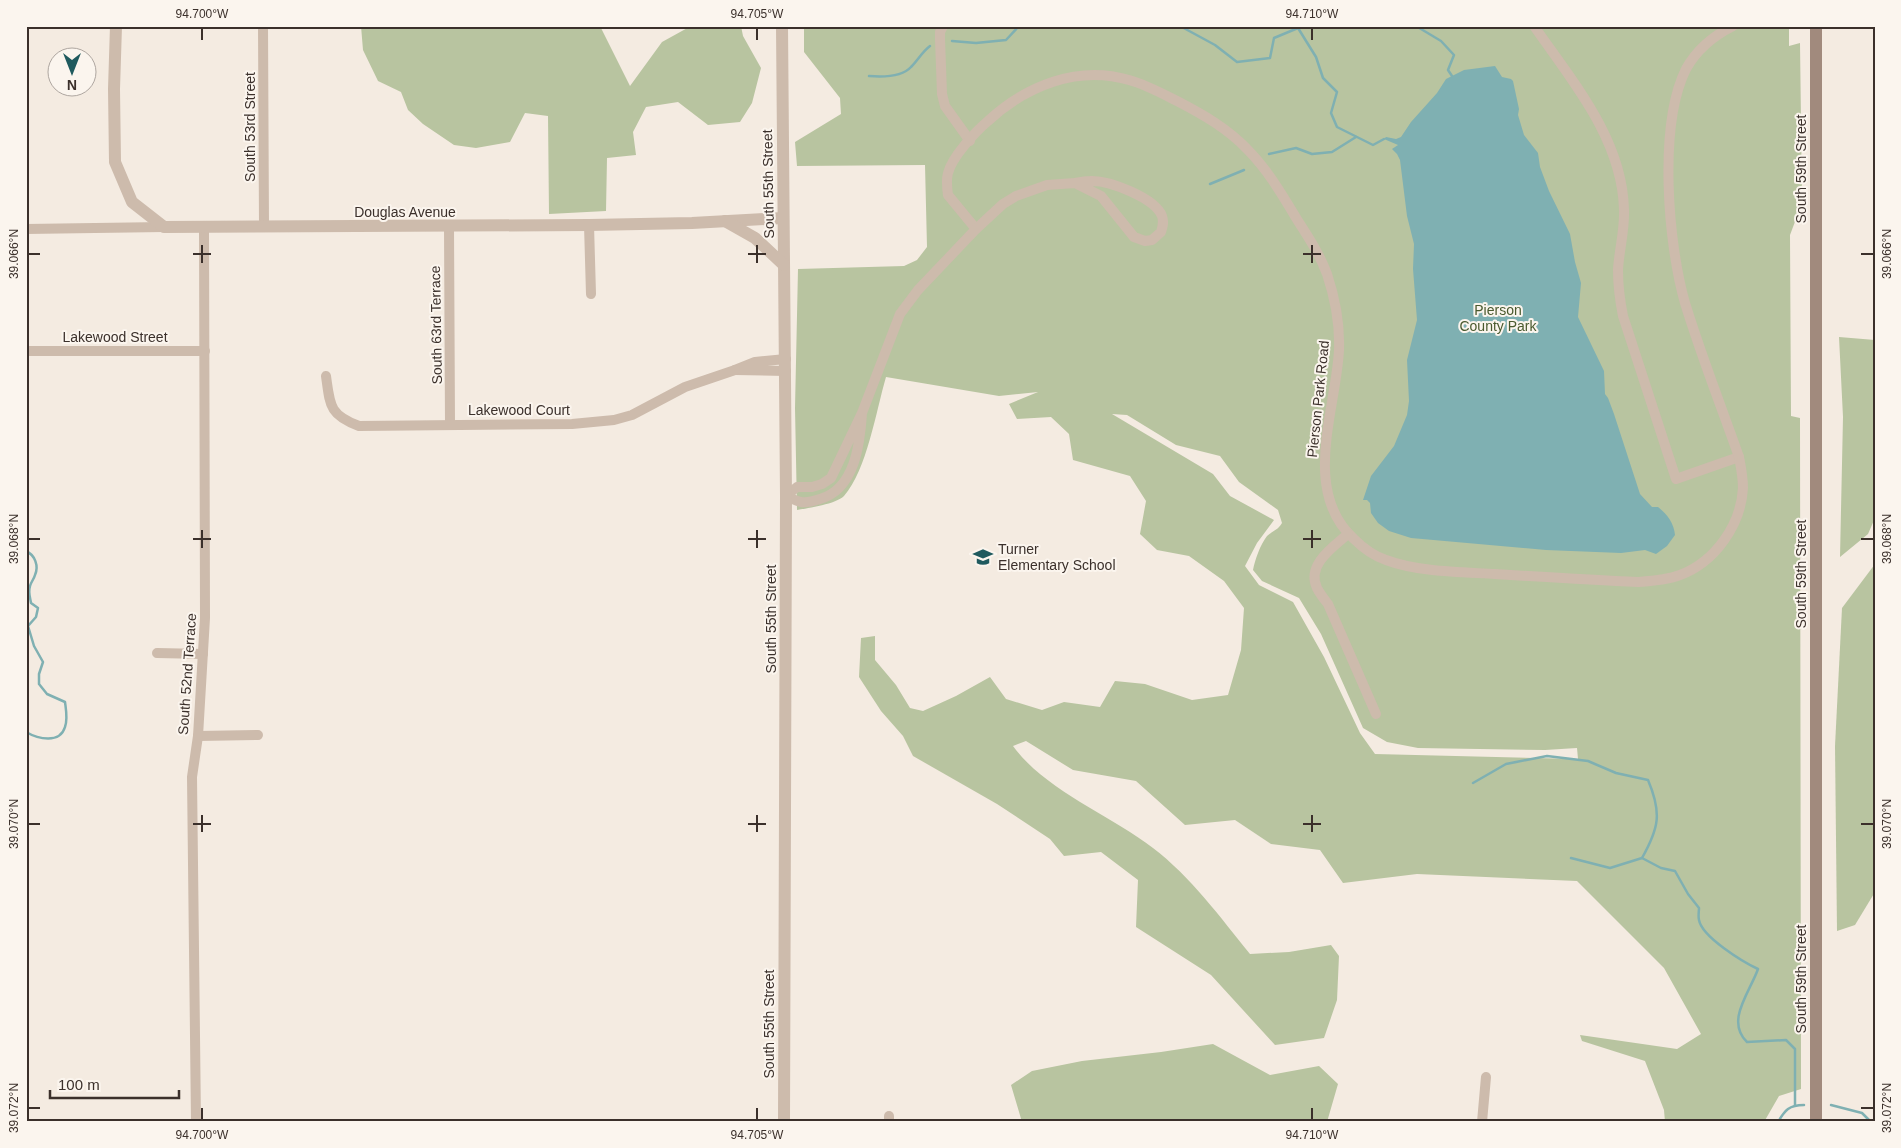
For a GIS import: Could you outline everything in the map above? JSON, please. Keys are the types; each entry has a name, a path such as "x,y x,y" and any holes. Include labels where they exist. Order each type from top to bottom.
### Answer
{"main road":[{"name":"South 59th Street","path":"1816,26 1816,1122"}],"street":[{"path":"116,26 114,89 115,162 132,202 164,227"},
{"name":"South 53rd Street","path":"263,26 264,227"},
{"name":"South 55th Street","path":"782,26 786,365 784,1122"},
{"path":"943,26 940,32 940,39 945,106 970,140"},
{"path":"1534,26 1593,113 1606,136 1619,170 1624,211 1618,269 1620,302 1676,479 1739,457"},
{"name":"Pierson Park Road","path":"976,229 948,195 948,171 970,140 994,116 1028,92 1054,81 1071,77 1099,76 1128,80 1160,92 1217,124 1247,149 1274,182 1312,242 1320,259 1332,290 1338,322 1339,348 1326,440 1325,475 1327,489 1336,517 1348,534 1377,556 1397,563 1420,567 1610,581 1638,582 1663,579 1681,574 1703,562 1720,546 1738,512 1743,488 1739,457 1685,304 1674,254 1669,195 1672,127 1681,82 1686,69 1699,50 1707,42 1733,26"},
{"path":"862,413 861,431 852,467 848,478 838,490 826,497 801,502 786,496 797,487 812,487 822,484 831,478 862,413 900,314 918,290 976,229 1003,204 1016,196 1047,184 1100,182 1133,192 1160,212 1163,218 1161,232 1152,240 1139,240 1134,237 1112,207 1101,196 1075,183"},
{"name":"Douglas Avenue","path":"26,229 589,225 783,218"},
{"path":"725,221 755,238 784,265"},
{"path":"589,225 591,294"},
{"name":"South 63rd Terrace","path":"449,226 450,424"},
{"name":"South 52nd Terrace","path":"196,1122 192,777 198,736 206,618 204,228"},
{"name":"Lakewood Street","path":"26,351 205,350"},
{"name":"Lakewood Court","path":"326,376 330,400 338,416 345,421 359,426 572,424 614,420 632,415 685,387 755,362 786,365"},
{"path":"1348,534 1316,566 1314,581 1317,589 1328,604 1376,714"},
{"path":"156,653 203,654"},
{"path":"198,736 258,735"},
{"path":"1482,1122 1486,1077"}],"green space":[{"path":"361,26 600,26 630,86 662,42 691,26 741,26 743,36 761,68 752,103 740,122 708,125 678,102 646,107 633,132 636,155 607,158 606,211 549,214 548,116 525,113 510,142 476,148 454,145 423,124 408,110 401,92 378,81 363,50"},
{"name":"Pierson County Park","path":"804,26 1789,26 1789,46 1800,43 1802,203 1790,235 1791,416 1800,418 1801,1089 1779,1096 1764,1122 1665,1122 1664,1110 1645,1061 1582,1041 1580,1035 1677,1049 1701,1034 1664,968 1577,881 1417,874 1343,883 1320,850 1271,844 1235,820 1185,825 1136,781 1073,770 1026,741 1013,746 1027,762 1060,789 1136,836 1167,859 1204,898 1250,954 1289,952 1331,945 1339,956 1337,1000 1324,1038 1275,1045 1211,975 1136,927 1138,880 1101,852 1064,856 1050,839 997,804 913,756 903,736 881,711 859,677 861,638 875,636 875,660 896,685 910,708 923,711 956,696 990,677 1006,699 1042,710 1064,702 1100,707 1115,681 1145,684 1192,700 1228,695 1241,650 1244,608 1224,581 1189,556 1157,550 1140,534 1146,501 1130,476 1073,460 1069,434 1051,417 1017,419 1009,404 1038,392 999,396 886,377 865,456 852,485 840,499 797,510 795,408 798,269 904,266 917,260 927,247 925,165 797,166 795,142 841,114 840,98 804,52","holes":["1112,414 1127,415 1176,445 1220,456 1239,482 1278,510 1282,523 1264,540 1253,570 1262,581 1299,598 1321,634 1363,728 1387,742 1418,748 1545,750 1577,748 1578,759 1375,754 1360,733 1324,657 1293,602 1259,585 1245,566 1257,543 1274,520 1230,496 1213,474"]},
{"path":"1839,337 1875,340 1875,518 1868,534 1840,557 1843,417"},
{"path":"1875,564 1875,892 1855,925 1837,931 1835,746 1842,608"},
{"path":"1213,1044 1270,1075 1319,1066 1338,1084 1327,1122 1022,1122 1011,1085 1032,1071 1082,1061"}],"water":[{"path":"1495,66 1502,77 1513,81 1519,109 1518,115 1524,135 1538,153 1540,167 1549,191 1570,234 1581,283 1578,317 1604,371 1605,394 1614,414 1640,494 1652,507 1658,507 1670,519 1673,527 1675,535 1667,546 1656,554 1645,550 1621,553 1546,550 1411,538 1389,531 1378,523 1371,513 1370,503 1367,500 1363,500 1371,476 1394,446 1407,415 1409,401 1407,360 1417,320 1413,269 1414,244 1407,216 1400,160 1392,149 1398,145 1384,139 1386,137 1396,139 1401,137 1446,79 1464,70"}],"waterway":[{"path":"952,41 976,43 1006,40 1019,26"},
{"path":"1180,26 1215,45 1237,62 1270,58 1274,38 1298,28 1316,57 1323,78 1337,92 1331,113 1337,127 1373,145 1384,139"},
{"path":"1416,26 1441,41 1454,55 1448,70 1452,76"},
{"path":"869,76 886,76 902,73 911,67 930,46"},
{"path":"1269,154 1296,148 1312,154 1332,152 1356,137"},
{"path":"1210,184 1244,170"},
{"path":"26,551 32,555 36,565 36,572 29,592 31,603 38,608 36,617 28,626 34,646 43,662 39,674 39,684 47,694 65,702 67,718 62,732 54,738 36,737 26,732"},
{"path":"1473,783 1506,764 1547,756 1588,761 1616,773 1648,780 1655,802 1657,820 1652,838 1642,858"},
{"path":"1571,858 1610,868 1642,858 1661,868 1675,871 1688,894 1699,908 1699,920 1707,934 1734,955 1758,969 1741,1006 1738,1025 1741,1034 1747,1042 1786,1040 1795,1049 1795,1105"},
{"path":"1778,1122 1788,1109 1804,1105"},
{"path":"1831,1105 1862,1113 1871,1122"}],"place":[{"name":"Turner Elementary School","path":"983,557"}]}
